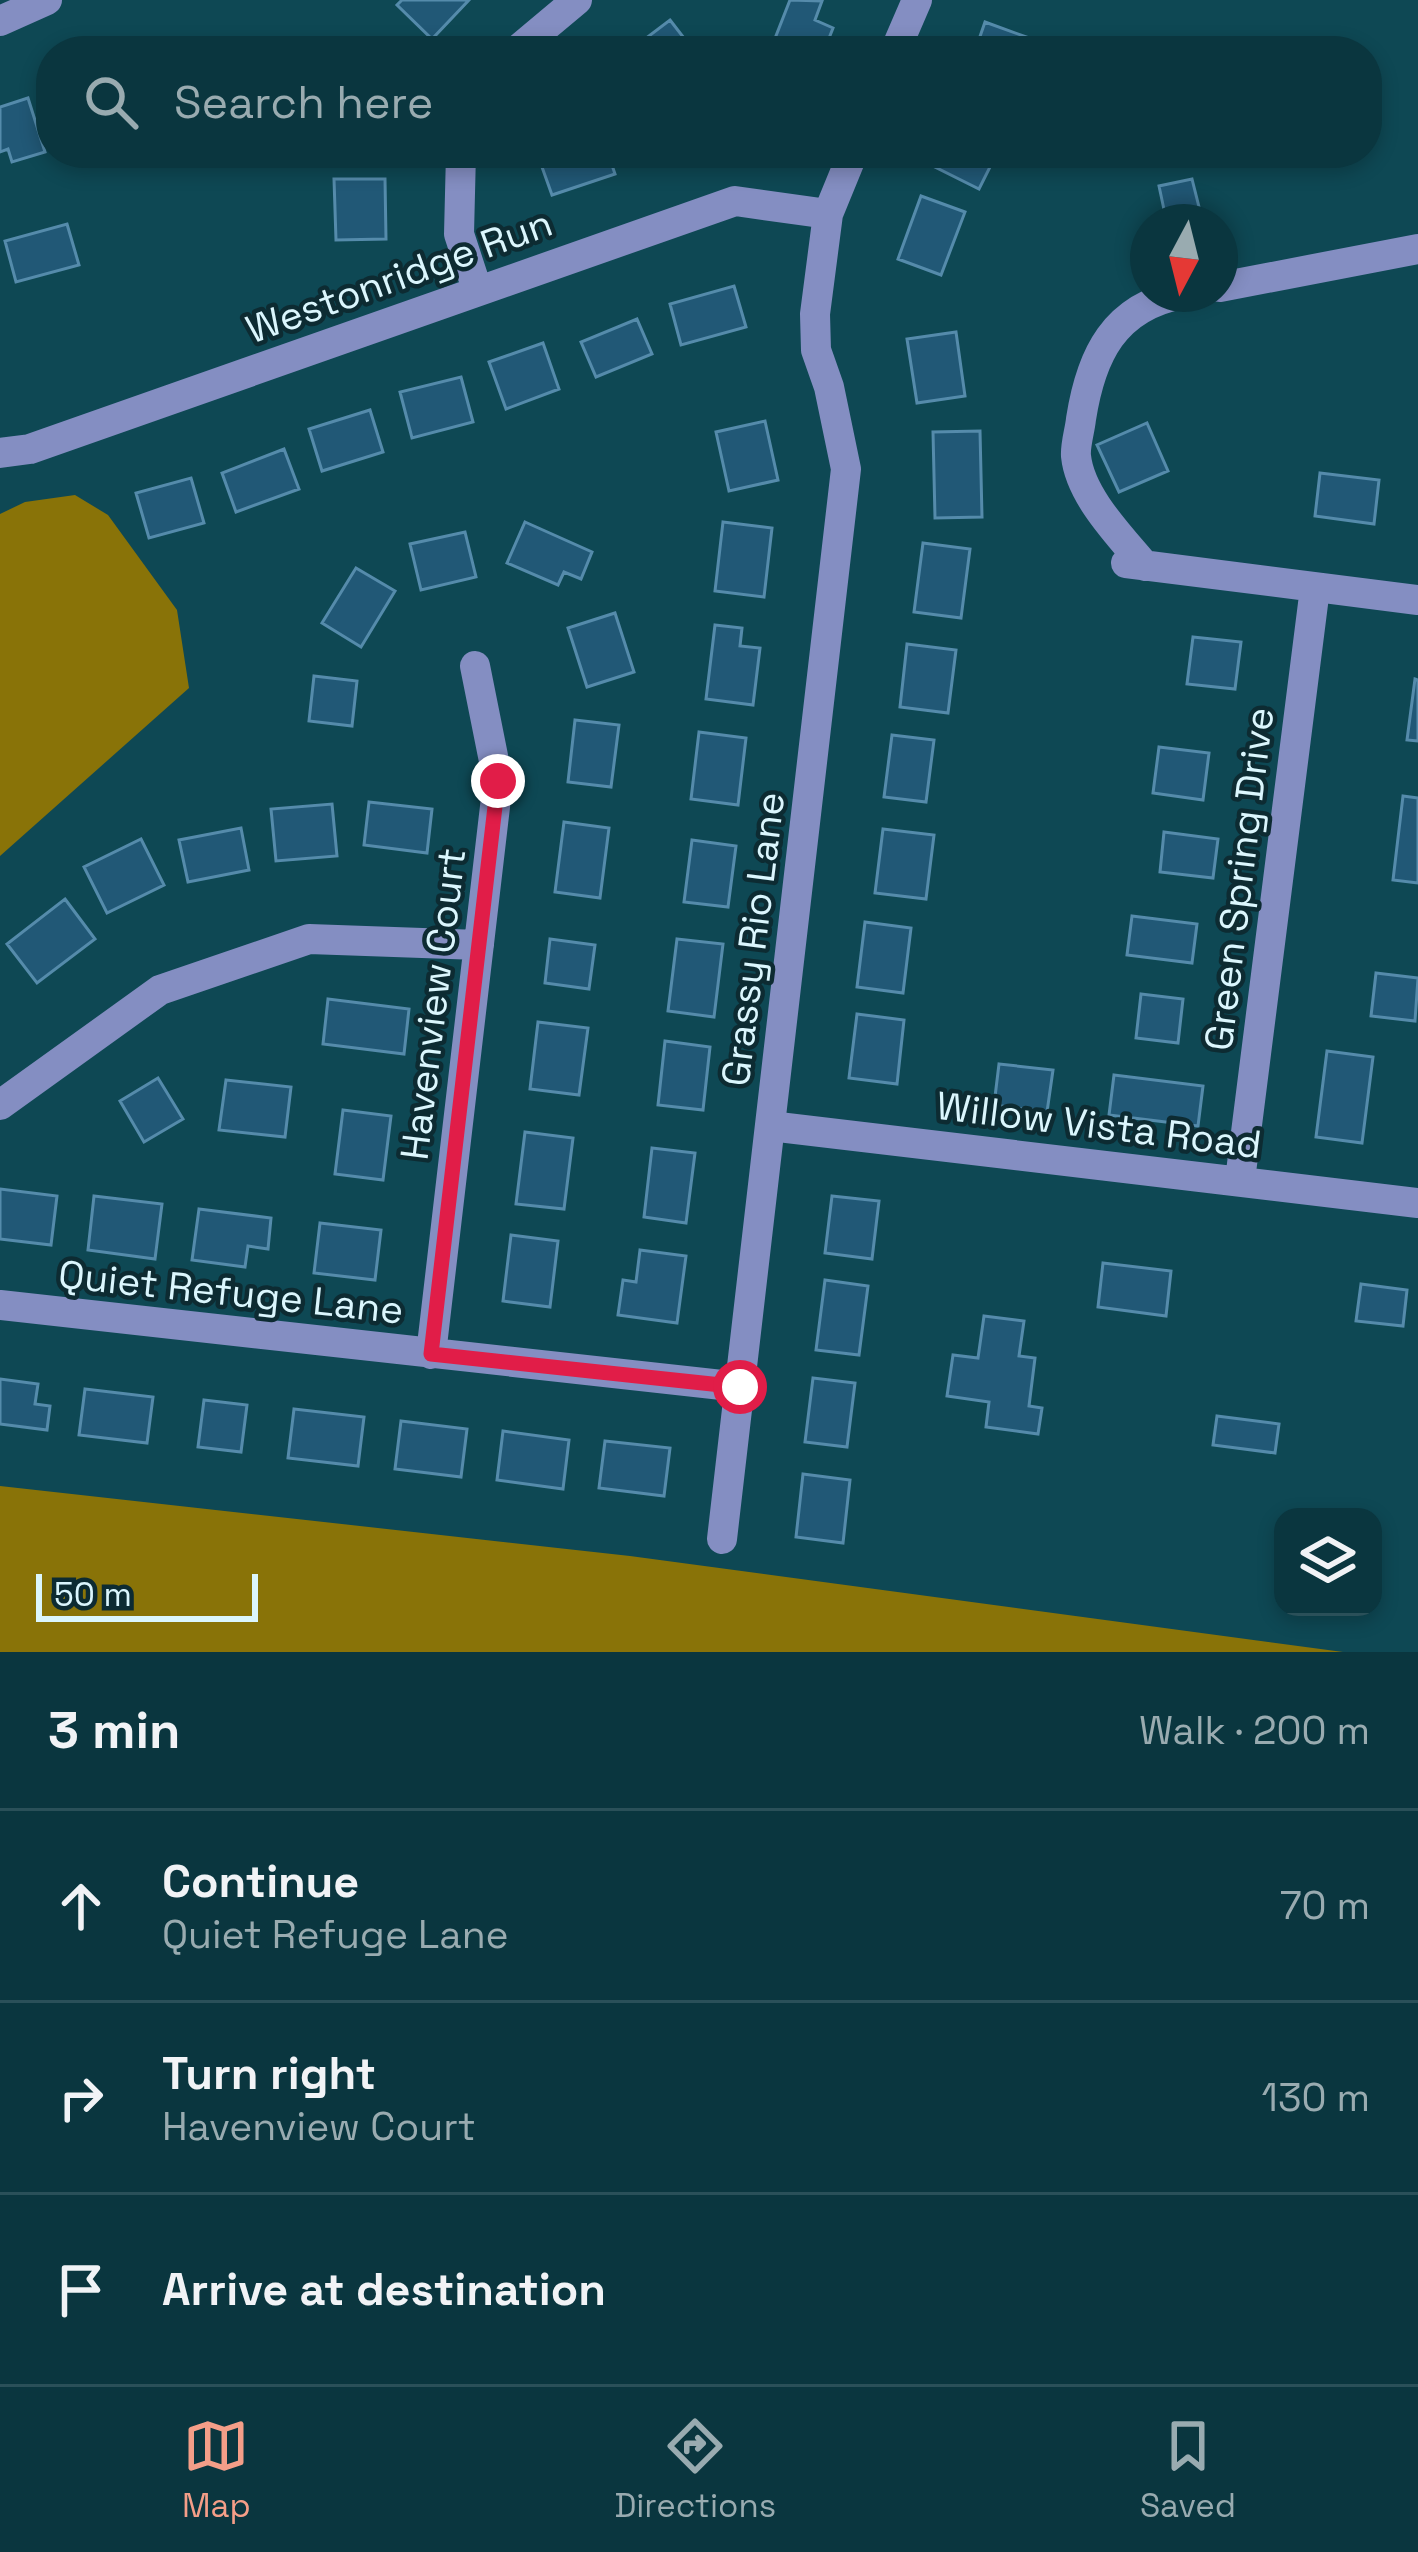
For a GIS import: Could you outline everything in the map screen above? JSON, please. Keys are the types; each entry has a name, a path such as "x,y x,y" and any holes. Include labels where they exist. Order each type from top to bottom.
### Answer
{"street":[{"path":"0,20 47,0"},
{"path":"534,36 577,0"},
{"path":"902,36 916,0"},
{"path":"460,168 459,234 477,289"},
{"path":"828,214 847,168"},
{"name":"Westonridge Run","path":"0,453 30,449 735,201 828,214"},
{"name":"Grassy Rio Lane","path":"722,1539 846,469 830,387 816,350 828,214"},
{"path":"1238,284 1418,249"},
{"path":"1134,312 1111,328 1087,379 1076,457 1132,564 1418,600"},
{"name":"Green Spring Drive","path":"1240,1180 1315,588"},
{"name":"Havenview Court","path":"431,1354 498,781 475,666"},
{"path":"0,1105 160,991 309,939 479,945"},
{"name":"Willow Vista Road","path":"770,1126 1418,1203"},
{"name":"Quiet Refuge Lane","path":"0,1305 740,1387"}],"shaded area":[{"path":"75,495 108,515 177,610 189,688 0,856 0,514 25,502"},
{"path":"0,1486 630,1556 1343,1652 0,1652"}],"building":[{"path":"402,0 469,0 435,36 429,36 397,5"},
{"path":"790,0 822,1 815,20 833,28 830,36 776,36"},
{"path":"670,20 682,36 649,36"},
{"path":"985,22 1024,36 980,36"},
{"path":"28,98 36,123 36,155 12,162 8,149 0,152 0,107"},
{"path":"542,168 613,168 615,174 552,195"},
{"path":"937,168 990,168 979,189"},
{"path":"334,179 385,179 386,239 336,240"},
{"path":"1192,179 1198,204 1163,204 1159,186"},
{"path":"921,196 965,212 941,275 898,259"},
{"path":"67,224 79,265 16,282 5,241"},
{"path":"734,286 746,327 681,345 670,304"},
{"path":"637,319 652,354 596,377 581,342"},
{"path":"956,332 965,396 917,403 907,339"},
{"path":"543,343 559,389 506,409 489,362"},
{"path":"461,377 473,422 412,438 400,392"},
{"path":"370,410 383,452 322,471 309,429"},
{"path":"765,421 778,480 729,491 716,432"},
{"path":"1147,423 1168,471 1119,492 1097,445"},
{"path":"980,431 982,517 935,518 933,432"},
{"path":"284,449 299,489 236,512 222,473"},
{"path":"1320,473 1379,480 1374,524 1315,516"},
{"path":"191,478 204,523 149,538 136,493"},
{"path":"525,522 592,552 581,579 564,572 558,585 507,563"},
{"path":"723,522 772,528 764,597 715,591"},
{"path":"465,532 476,577 421,590 410,544"},
{"path":"923,543 970,549 961,618 914,612"},
{"path":"356,568 395,591 361,647 322,623"},
{"path":"615,613 634,672 587,687 568,628"},
{"path":"715,625 742,628 740,646 760,648 753,705 706,699"},
{"path":"1193,637 1241,642 1235,689 1187,684"},
{"path":"907,644 956,650 948,713 900,707"},
{"path":"314,676 357,681 352,726 309,721"},
{"path":"1418,680 1418,741 1407,740"},
{"path":"575,720 619,725 611,787 568,782"},
{"path":"699,732 746,738 738,805 691,799"},
{"path":"892,735 934,740 926,802 884,797"},
{"path":"1159,747 1209,753 1203,800 1153,793"},
{"path":"1403,796 1418,798 1418,883 1393,880"},
{"path":"369,802 432,809 427,853 364,845"},
{"path":"332,804 337,856 276,861 271,809"},
{"path":"564,822 609,828 600,898 555,892"},
{"path":"241,828 249,870 188,882 179,840"},
{"path":"883,829 934,835 926,899 875,893"},
{"path":"1164,832 1218,839 1213,878 1160,872"},
{"path":"141,839 164,885 107,913 84,867"},
{"path":"692,840 736,846 728,907 684,902"},
{"path":"65,899 95,939 37,983 7,944"},
{"path":"1132,916 1197,924 1192,963 1127,955"},
{"path":"865,922 911,928 903,993 857,987"},
{"path":"550,939 595,945 589,989 545,983"},
{"path":"677,939 723,944 714,1017 668,1011"},
{"path":"1376,973 1418,978 1415,1021 1371,1016"},
{"path":"1141,994 1183,999 1178,1043 1136,1038"},
{"path":"328,999 409,1009 404,1054 323,1044"},
{"path":"857,1014 904,1020 897,1084 849,1078"},
{"path":"538,1022 588,1028 579,1095 530,1089"},
{"path":"665,1041 710,1047 703,1110 658,1105"},
{"path":"1327,1051 1373,1057 1362,1143 1316,1137"},
{"path":"999,1064 1053,1070 1047,1112 994,1105"},
{"path":"1114,1075 1203,1086 1198,1126 1109,1115"},
{"path":"158,1078 183,1119 144,1142 120,1101"},
{"path":"226,1080 291,1087 285,1137 219,1130"},
{"path":"343,1110 391,1116 383,1180 335,1174"},
{"path":"525,1132 573,1138 564,1209 516,1204"},
{"path":"652,1148 695,1153 686,1223 644,1217"},
{"path":"0,1189 57,1196 51,1245 0,1239"},
{"path":"94,1196 162,1204 155,1259 88,1250"},
{"path":"832,1196 879,1201 872,1259 825,1253"},
{"path":"199,1209 271,1218 268,1249 248,1246 245,1267 192,1260"},
{"path":"320,1223 381,1230 375,1280 314,1273"},
{"path":"511,1235 558,1241 550,1307 503,1301"},
{"path":"640,1250 686,1256 677,1323 618,1315 623,1280 636,1282"},
{"path":"1103,1263 1171,1271 1166,1316 1098,1307"},
{"path":"825,1280 868,1286 859,1355 816,1350"},
{"path":"1361,1284 1407,1290 1403,1326 1356,1321"},
{"path":"984,1316 1024,1321 1019,1356 1035,1358 1029,1406 1042,1408 1038,1434 986,1427 989,1402 947,1396 953,1355 978,1358"},
{"path":"813,1378 855,1383 847,1447 805,1442"},
{"path":"0,1379 38,1384 35,1404 50,1406 47,1430 0,1424"},
{"path":"85,1389 153,1397 147,1443 79,1435"},
{"path":"204,1400 247,1405 241,1452 198,1447"},
{"path":"294,1409 364,1417 358,1466 288,1458"},
{"path":"1217,1416 1279,1424 1275,1453 1213,1445"},
{"path":"401,1421 467,1429 461,1477 395,1469"},
{"path":"503,1431 569,1440 563,1489 497,1480"},
{"path":"605,1441 670,1448 664,1496 599,1488"},
{"path":"803,1474 850,1480 843,1543 796,1537"}],"route":[{"path":"498,781 431,1354 740,1387"}]}
